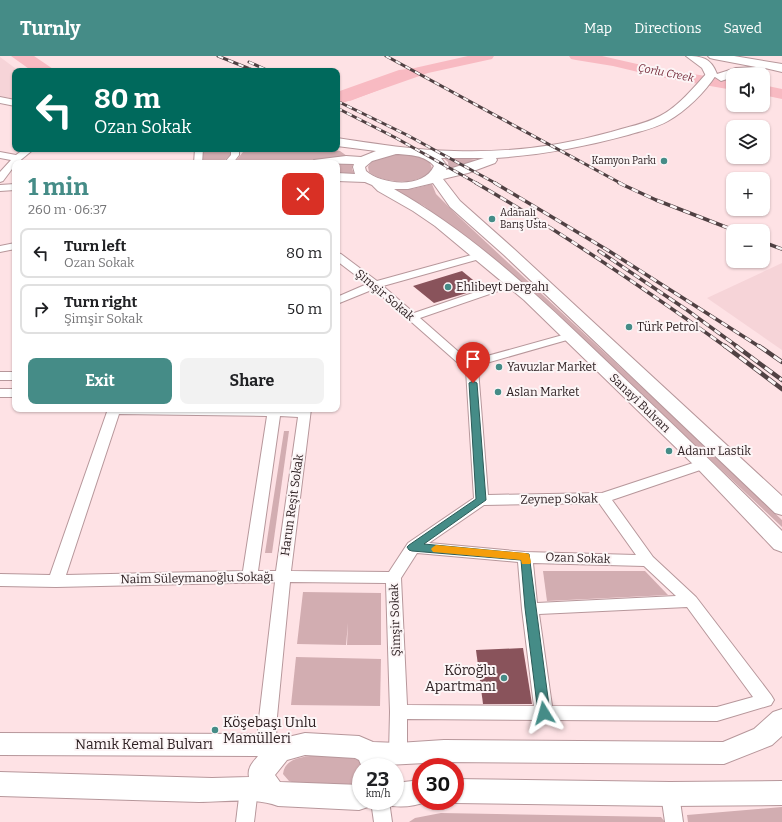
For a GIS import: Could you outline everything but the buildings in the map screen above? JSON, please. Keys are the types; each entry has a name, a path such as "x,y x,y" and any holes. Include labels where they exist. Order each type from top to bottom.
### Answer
{"main road":[{"path":"692,56 703,62 716,76"},
{"path":"714,56 733,58 782,68"},
{"path":"759,56 782,60"},
{"path":"340,142 420,153 471,155 578,144 652,124 669,116 702,91 733,58"},
{"path":"716,76 750,70 782,71"},
{"path":"340,177 372,180 400,185 414,184 492,160 583,148 666,127 688,114 702,91"},
{"path":"0,100 12,103"},
{"path":"340,150 363,161"},
{"path":"372,180 361,173 360,168 363,161 374,154 396,150"},
{"path":"420,153 430,156 438,161 441,166 440,172 436,176"},
{"path":"340,161 363,161"},
{"name":"Sanayi Bulvarı","path":"436,176 455,204 515,257 782,508"},
{"name":"Sanayi Bulvarı","path":"372,180 418,208 440,224 530,297 704,464 782,544"},
{"path":"381,758 398,754 444,751 724,753 763,737 782,720"},
{"name":"Namık Kemal Bulvarı","path":"0,744 278,746"},
{"path":"259,790 263,782 261,772 279,751 278,746 305,744 359,747 370,758"},
{"path":"0,784 259,790 278,794 352,798"},
{"path":"464,791 670,794 782,793"}],"street":[{"path":"14,160 26,152"},
{"path":"0,155 17,158"},
{"path":"0,179 3,169 12,162"},
{"path":"0,188 12,187"},
{"path":"0,248 12,246"},
{"path":"340,300 375,285 479,256"},
{"name":"Şimşir Sokak","path":"340,258 375,285 467,365"},
{"path":"412,317 512,283"},
{"path":"467,365 570,336"},
{"path":"467,365 472,369 481,500"},
{"path":"0,376 12,376"},
{"path":"0,393 12,393"},
{"path":"56,581 113,412"},
{"path":"250,576 274,412"},
{"name":"Harun Reşit Sokak","path":"278,746 268,727 283,576 305,412"},
{"name":"Zeynep Sokak","path":"481,500 603,498 704,464"},
{"path":"399,712 717,714 765,700 691,601 648,561 603,498"},
{"name":"Şimşir Sokak","path":"398,754 399,712 393,578 412,547 481,500"},
{"name":"Ozan Sokak","path":"412,547 525,557 648,561"},
{"path":"525,557 530,608 544,713"},
{"name":"Naim Süleymanoğlu Sokağı","path":"0,580 56,581 250,576 393,578"},
{"path":"530,608 691,601"},
{"path":"245,822 259,790"},
{"path":"670,794 674,822"},
{"path":"373,810 382,822"}],"shaded area":[{"path":"11,56 34,56 52,68 28,68"},
{"path":"0,57 15,68 12,68 12,98 0,96"},
{"path":"422,67 426,70 422,70 402,81 350,101 340,98 340,91 399,70"},
{"path":"340,151 347,156 345,158 315,160 236,160 243,152"},
{"path":"203,152 231,152 231,154 225,160 202,160"},
{"path":"391,154 422,157 431,164 432,170 418,179 401,182 384,179 369,172 368,167 372,162 378,158"},
{"path":"441,156 480,160 449,171 448,162"},
{"path":"353,163 352,169 355,175 340,175 340,164"},
{"path":"432,184 436,194 458,216 782,520 782,527 613,368 463,236 424,206 388,187 412,189"},
{"path":"782,263 782,350 707,298"},
{"path":"284,431 289,431 272,553 265,553"},
{"path":"543,571 645,571 668,595 547,601"},
{"path":"303,592 381,593 381,645 347,645 348,623 346,645 297,644"},
{"path":"296,657 381,659 380,706 291,705"},
{"path":"318,755 345,756 352,758 352,788 295,783 289,781 283,774 287,764 301,757"},
{"path":"782,807 782,822 688,822 687,815"},
{"path":"441,813 661,817 665,822 409,822 415,818"}],"waterway":[{"name":"Çorlu Creek","path":"340,99 424,70 487,56"},
{"name":"Çorlu Creek","path":"576,56 613,62 659,73 726,84"},
{"name":"Çorlu Creek","path":"770,91 782,94"}],"railway":[{"path":"218,56 248,68"},
{"path":"386,56 622,184"},
{"path":"249,62 262,68"},
{"path":"340,102 407,135 497,184"},
{"path":"340,110 396,138 478,184"},
{"path":"476,183 603,262 726,347"},
{"path":"495,183 609,251 760,347"},
{"path":"619,183 656,200 726,227"},
{"path":"770,245 782,249"},
{"path":"599,251 687,310 738,347"},
{"path":"725,346 782,389"},
{"path":"736,346 782,380"},
{"path":"759,346 782,362"}],"slow traffic":[{"path":"436,549 525,557 526,562"}],"place":[{"name":"Kamyon Parkı","path":"664,161"},
{"name":"Adanalı Barış Usta","path":"492,219"},
{"name":"Ehlibeyt Dergahı","path":"448,287"},
{"name":"Türk Petrol","path":"629,327"},
{"name":"Yavuzlar Market","path":"499,367"},
{"name":"Aslan Market","path":"498,392"},
{"name":"Adanır Lastik","path":"669,451"},
{"name":"Köroğlu Apartmanı","path":"504,678"},
{"name":"Köşebaşı Unlu Mamülleri","path":"215,730"}],"route":[{"path":"473,383 481,500 412,547 525,557 530,608 544,713"}]}
